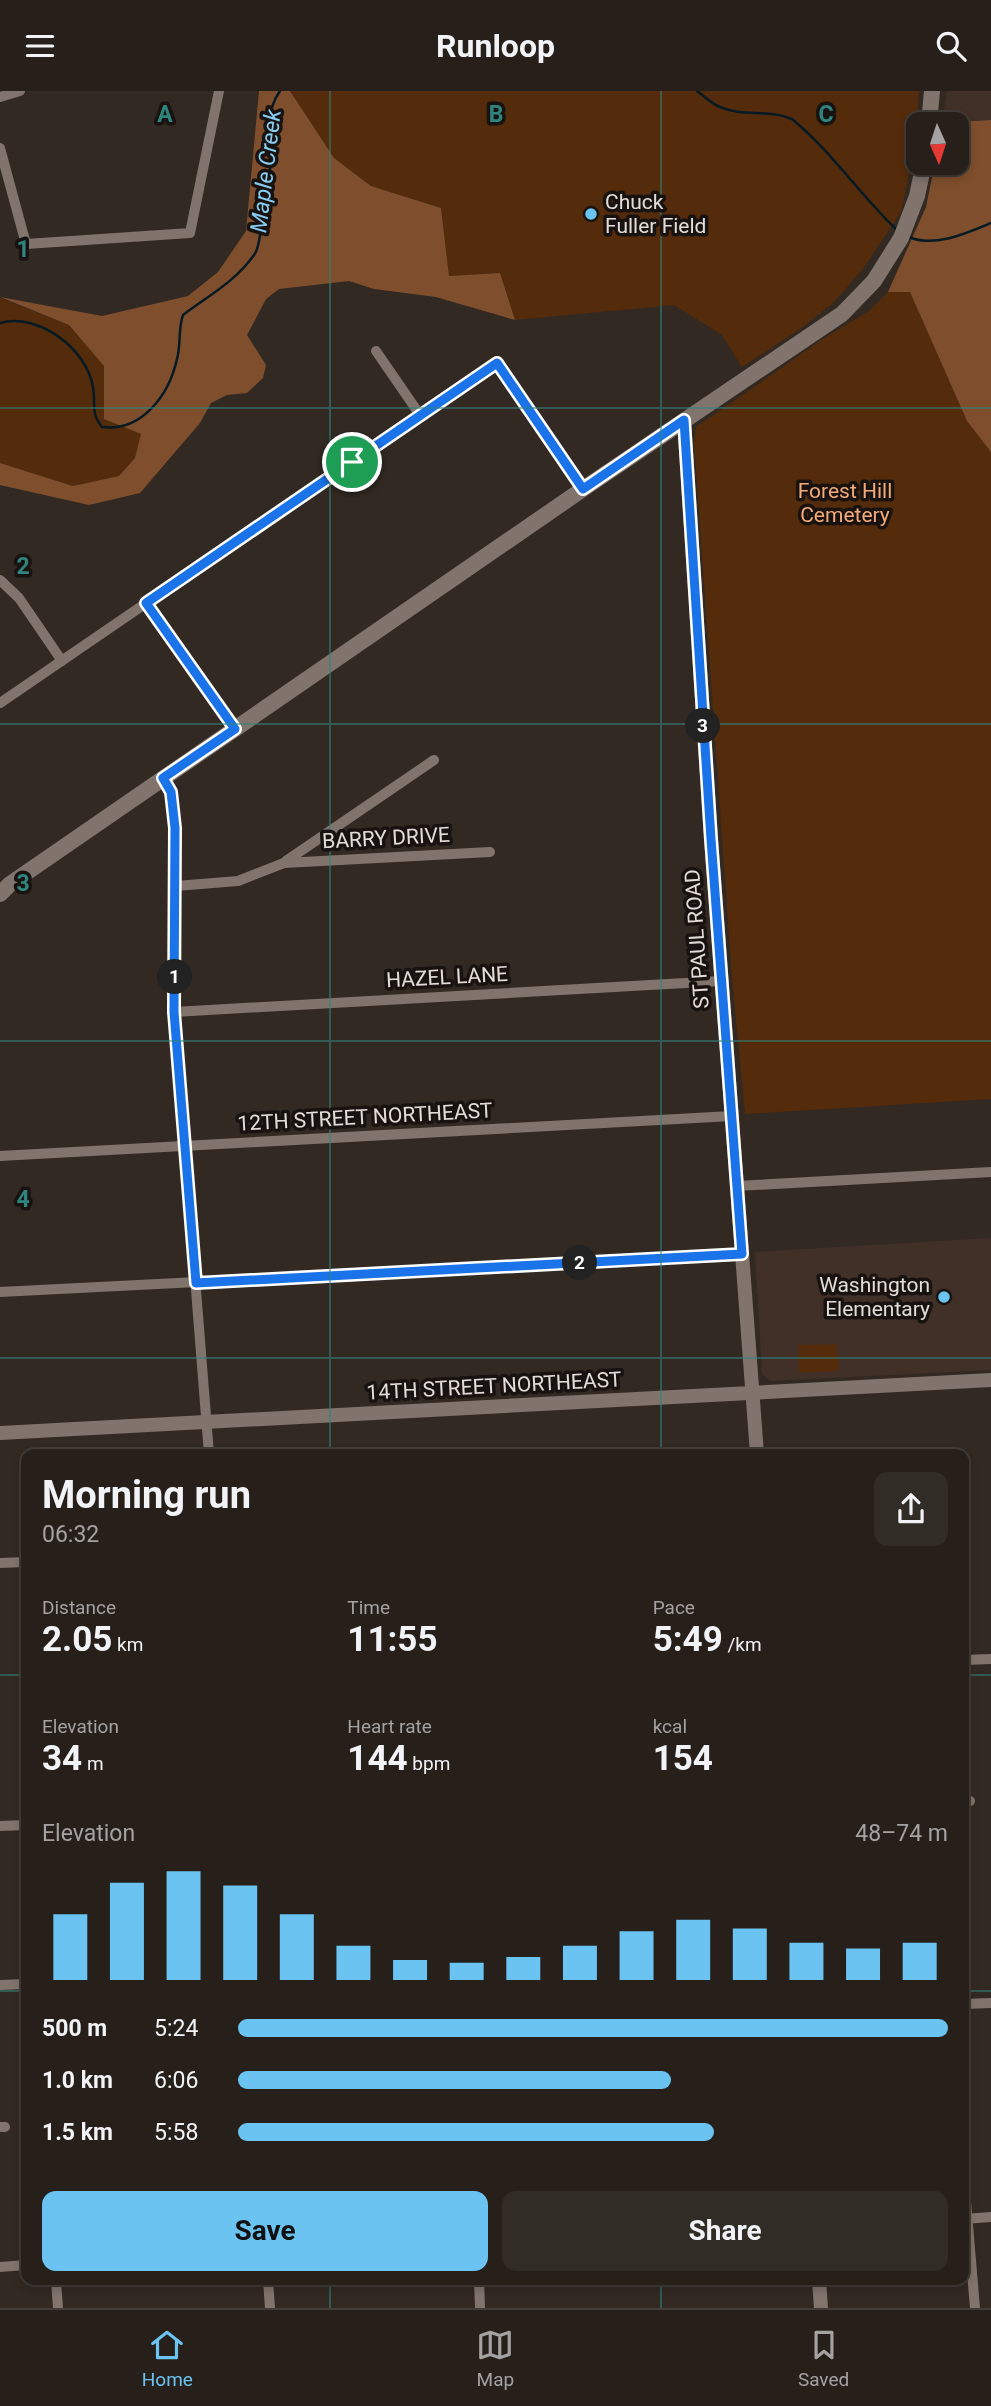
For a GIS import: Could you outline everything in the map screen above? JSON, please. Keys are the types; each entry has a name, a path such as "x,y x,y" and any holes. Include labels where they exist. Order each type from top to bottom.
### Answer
{"main road":[{"path":"930,112 932,91"},
{"path":"0,894 10,884 163,778 842,314 874,281 892,253 917,196 921,175"}],"street":[{"path":"0,97 20,91"},
{"path":"0,148 26,244 190,233 219,91"},
{"path":"376,351 421,415"},
{"path":"0,703 497,363 583,489"},
{"name":"ST PAUL ROAD","path":"684,420 757,1449"},
{"path":"0,580 19,598 62,661"},
{"path":"146,603 235,729"},
{"name":"BARRY DRIVE","path":"176,886 238,881 284,863 434,760"},
{"path":"163,778 171,792 172,804 176,886 174,1012 209,1449"},
{"name":"BARRY DRIVE","path":"284,863 490,852"},
{"name":"HAZEL LANE","path":"174,1012 722,981"},
{"name":"12TH STREET NORTHEAST","path":"0,1156 732,1116"},
{"path":"737,1186 991,1172"},
{"path":"0,1292 742,1254"},
{"name":"14TH STREET NORTHEAST","path":"0,1433 991,1380"},
{"path":"0,1563 21,1562"},
{"path":"969,1660 991,1659"},
{"path":"0,1826 21,1825"},
{"path":"0,1985 21,1984"},
{"path":"969,2004 991,2003"},
{"path":"969,2219 991,2217"},
{"path":"969,2249 975,2308"},
{"path":"0,2267 21,2265"},
{"path":"56,2285 58,2308"},
{"path":"268,2285 270,2308"},
{"path":"479,2285 480,2308"},
{"path":"819,2285 821,2308"}],"shaded area":[{"path":"259,91 290,91 334,158 371,186 441,208 449,276 500,273 515,320 436,297 374,289 349,281 279,289 266,299 247,335 266,365 263,378 247,393 227,395 211,403 200,423 140,493 89,505 0,485 0,463 73,486 119,476 135,458 141,434 104,419 104,366 69,325 0,297 102,316 188,296 218,272 246,231"},
{"path":"947,91 991,91 991,120 970,121 970,112 944,112"},
{"path":"991,120 991,452 967,421 910,292 888,292 926,207 933,175 970,175 970,121"},
{"path":"991,1238 991,1370 770,1381 762,1373 755,1252"}],"green space":[{"path":"290,91 919,91 917,112 906,112 906,175 909,175 901,212 862,270 833,303 800,329 742,367 722,335 674,305 515,320 500,273 449,276 441,208 371,186 334,158"},
{"name":"Forest Hill Cemetery","path":"888,292 910,292 967,421 991,452 991,1099 745,1114 732,978 694,443 696,427 826,337 869,311"},
{"path":"0,298 69,325 104,366 104,419 142,434 135,458 119,476 73,486 0,463"},
{"path":"837,1344 839,1371 799,1373 798,1345"}],"waterway":[{"name":"Maple Creek","path":"0,323 15,321 45,328 71,347 89,373 95,412 102,427 129,424 152,408 168,386 173,372 183,315 230,281 247,265 256,251 269,186 269,119 280,91"},
{"name":"Maple Creek","path":"697,91 714,104 729,110 774,114 792,119 820,145 897,230"},
{"name":"Maple Creek","path":"909,237 940,240 991,223"}],"place":[{"name":"Chuck Fuller Field","path":"591,214"},
{"name":"Washington Elementary","path":"944,1297"}],"route":[{"path":"497,363 583,489 684,420 711,839 742,1254 196,1283 174,1012 175,828 171,792 163,778 235,729 146,603 352,462 497,363"}]}
